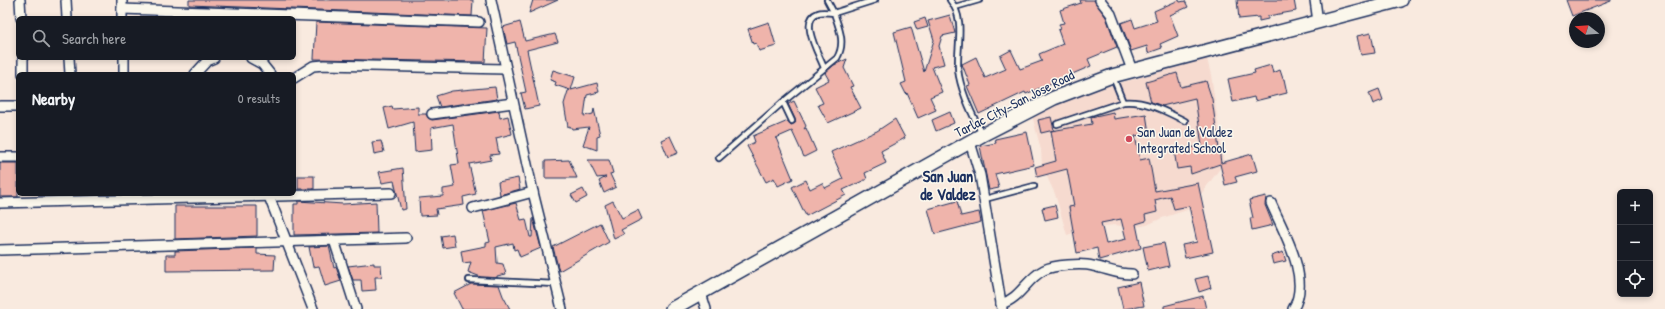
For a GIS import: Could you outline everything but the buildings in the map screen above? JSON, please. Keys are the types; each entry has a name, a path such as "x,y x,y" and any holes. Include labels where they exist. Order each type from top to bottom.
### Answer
{"main road":[{"name":"Tarlac City-San Jose Road","path":"672,309 982,135 1054,98 1132,70 1401,0"}],"street":[{"path":"20,0 21,16"},
{"path":"66,0 67,16"},
{"path":"491,0 533,192 562,309"},
{"path":"1100,0 1111,14 1132,70"},
{"path":"1315,0 1318,22"},
{"path":"122,9 479,22"},
{"path":"22,60 23,72"},
{"path":"69,60 70,72"},
{"path":"124,60 124,72"},
{"path":"197,72 209,60"},
{"path":"255,60 262,64 268,72"},
{"path":"296,77 313,66 324,65 505,69"},
{"path":"432,114 513,103"},
{"path":"0,106 16,106"},
{"path":"970,142 980,175 985,199 991,251 1001,307 1013,300 1033,278 1049,268 1086,265 1119,274 1132,274"},
{"path":"0,157 16,156"},
{"path":"473,208 533,192"},
{"path":"296,195 391,193"},
{"path":"0,203 128,197 198,196"},
{"path":"269,196 313,309"},
{"path":"1271,203 1298,270 1300,287 1297,301 1293,309"},
{"path":"0,250 406,238"},
{"path":"334,240 356,309"},
{"path":"701,293 706,309"}],"lane":[{"path":"719,158 783,102 837,58 842,49 841,36 834,13 827,0"},
{"path":"824,68 810,34 810,23 813,17 818,13 834,13 875,0"},
{"path":"950,0 955,6 959,27 958,74 973,117 982,135"},
{"path":"955,6 979,0"},
{"path":"1112,76 1123,102"},
{"path":"1057,124 1123,102 1132,101 1149,105 1185,122"},
{"path":"783,102 792,121"},
{"path":"985,199 1034,186"},
{"path":"468,280 556,284"}],"shaded area":[{"name":"San Juan de Valdez Integrated School","path":"1207,59 1211,75 1224,163 1190,209 1162,218 1147,225 1130,228 1116,225 1092,227 1067,235 1055,194 1042,166 1041,150 1032,115 1080,94"}],"place":[{"name":"San Juan de Valdez Integrated School","path":"1129,139"}],"district":[{"name":"San Juan de Valdez","path":"948,185"}]}
